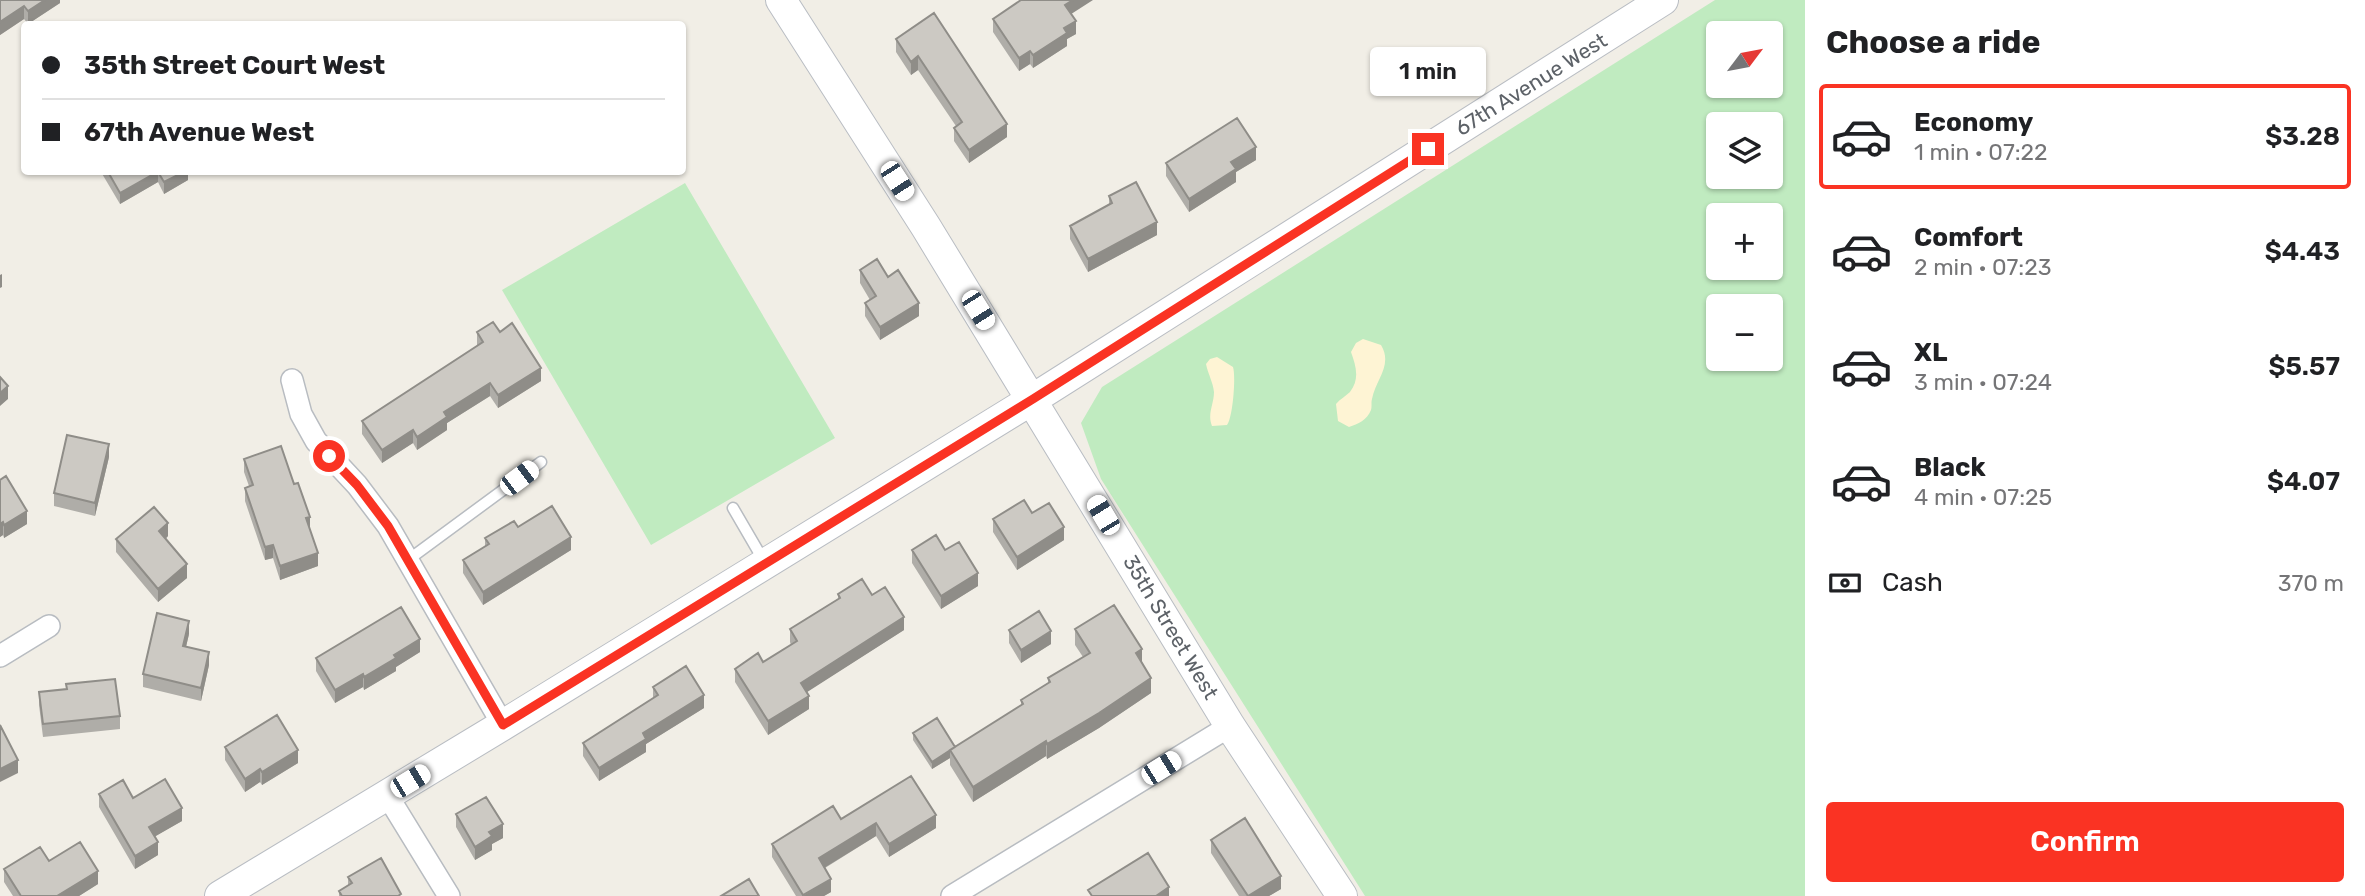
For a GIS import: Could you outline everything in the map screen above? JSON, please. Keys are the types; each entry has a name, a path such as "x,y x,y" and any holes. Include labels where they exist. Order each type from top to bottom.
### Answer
{"street":[{"name":"35th Street West","path":"781,0 1033,399 1230,726 1342,896"},
{"name":"67th Avenue West","path":"220,896 1033,399 1663,0"},
{"path":"292,380 301,414 316,441 357,485 388,526 503,725"},
{"path":"0,656 49,626"},
{"path":"952,896 1230,726"},
{"path":"387,795 449,896"}],"lane":[{"path":"408,560 541,461"},
{"path":"733,508 765,564"}],"green space":[{"path":"1715,0 1805,0 1805,896 1365,896 1101,479 1081,423 1102,387"},
{"path":"685,183 835,438 651,545 502,290"}],"sand":[{"path":"1363,339 1381,345 1384,366 1369,413 1362,421 1349,427 1338,421 1336,404 1353,387 1356,372 1351,352 1356,343"},
{"path":"1217,357 1233,367 1233,396 1227,425 1212,426 1210,413 1214,392 1206,364"}],"building":[{"path":"0,0 45,0 28,11 24,6 0,22"},
{"path":"1021,0 1073,0 1065,5 1076,21 1064,28 1067,33 1033,55 1030,51 1019,58 993,19"},
{"path":"934,13 1007,124 969,150 954,128 962,122 918,56 911,62 896,39"},
{"path":"1237,118 1256,147 1231,162 1236,169 1189,199 1166,163"},
{"path":"110,175 152,175 120,193"},
{"path":"160,175 178,175 164,182"},
{"path":"1136,182 1157,222 1088,259 1070,226 1112,203 1109,196"},
{"path":"877,259 888,277 898,270 919,303 880,327 865,303 876,296 860,270"},
{"path":"493,322 500,332 512,323 541,368 498,395 490,383 444,412 447,417 417,437 413,430 382,450 362,421 483,342 477,332"},
{"path":"0,377 8,386 0,393"},
{"path":"67,435 109,444 95,503 54,493"},
{"path":"281,446 294,484 298,483 310,517 306,518 318,553 280,566 273,545 265,547 245,488 253,485 244,459"},
{"path":"6,476 27,511 4,525 3,522 0,524 0,480"},
{"path":"1024,500 1032,513 1049,503 1064,527 1017,557 993,519"},
{"path":"552,506 571,537 483,592 463,560 489,544 485,538 514,521 518,527"},
{"path":"154,507 168,523 159,531 187,564 158,589 116,539"},
{"path":"936,535 945,550 959,542 978,573 941,596 912,550"},
{"path":"862,579 872,595 885,587 904,617 801,683 809,696 768,721 735,669 758,653 763,662 797,641 790,629 840,598 838,594"},
{"path":"1114,605 1142,649 1136,653 1151,678 1099,713 1047,744 1046,741 973,787 950,750 1023,704 1021,700 1050,682 1048,678 1090,653 1075,629"},
{"path":"401,607 420,639 394,655 396,658 335,690 316,658"},
{"path":"1039,611 1051,631 1021,650 1009,630"},
{"path":"157,613 189,621 183,646 209,652 201,688 143,674"},
{"path":"686,666 704,695 643,733 646,739 599,768 583,743 658,695 653,687"},
{"path":"115,679 120,716 43,724 39,692 67,689 66,684"},
{"path":"277,715 298,750 245,779 225,747"},
{"path":"937,718 955,747 932,762 913,733"},
{"path":"0,725 18,760 0,769"},
{"path":"911,776 936,815 889,844 876,823 819,858 831,879 803,895 772,844 833,806 841,819"},
{"path":"165,779 182,808 149,827 158,842 135,856 99,794 123,780 133,798"},
{"path":"486,797 503,824 489,832 492,836 475,847 456,814"},
{"path":"1245,818 1281,876 1248,896 1211,840"},
{"path":"80,842 98,871 57,896 21,896 4,869 40,847 49,861"},
{"path":"1148,853 1169,887 1156,896 1092,896 1088,890"},
{"path":"381,858 401,894 342,896 339,891 352,883 348,877"},
{"path":"749,879 759,896 721,896"}],"route":[{"path":"329,456 357,485 388,526 503,725 1033,399 1428,149"}]}
